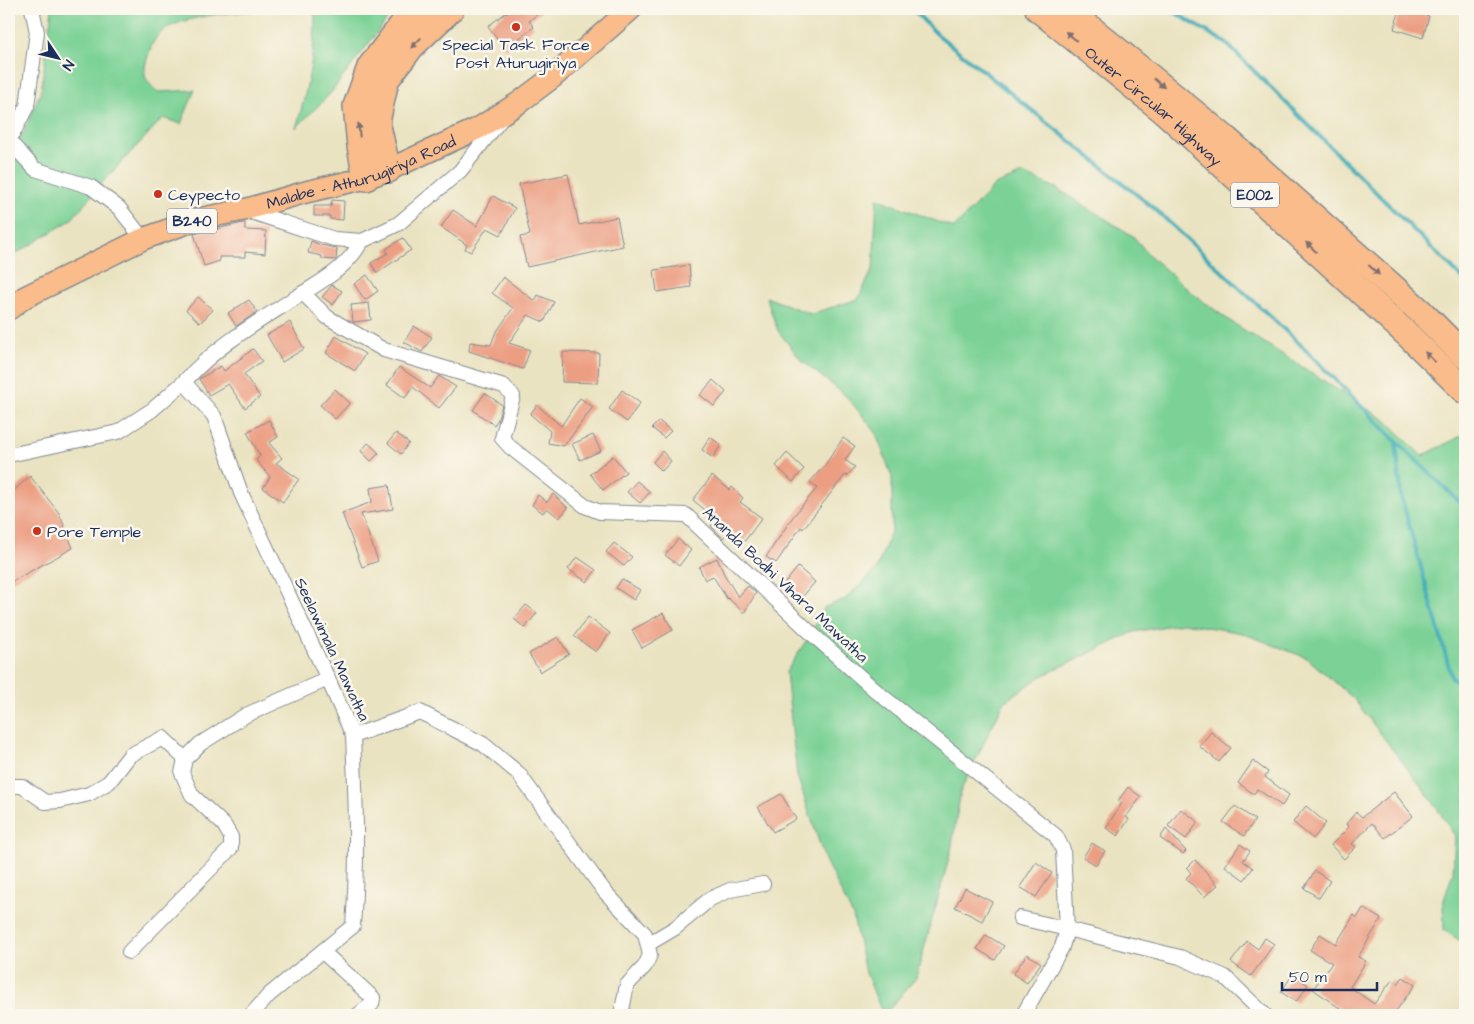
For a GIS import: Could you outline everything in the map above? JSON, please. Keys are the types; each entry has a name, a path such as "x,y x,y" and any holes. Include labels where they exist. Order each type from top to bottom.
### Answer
{"highway":[{"path":"377,174 360,146 356,106 370,67 416,9"},
{"path":"377,174 377,122 386,80 412,46 451,9"},
{"name":"Outer Circular Highway","path":"1038,9 1166,113 1409,336 1465,391"},
{"name":"Outer Circular Highway","path":"1067,9 1225,138 1421,312 1465,356"},
{"path":"1080,9 1138,66"}],"main road":[{"name":"Malabe - Athurugiriya Road","path":"9,309 25,298 142,239 198,219 244,210 377,174 479,128 509,110 553,77 631,9"}],"street":[{"path":"32,9 37,32 27,106 9,141 35,169 90,187 119,208 142,239"},
{"path":"244,210 334,239 362,241 398,224 460,170 509,110"},
{"path":"9,455 118,432 152,410 230,340 302,293 326,280 353,255 362,241"},
{"name":"Ananda Bodhi Vihara Mawatha","path":"302,293 327,317 384,350 504,386 513,396 502,438 510,447 585,506 600,512 686,514 811,633 876,691 1056,836 1063,850 1067,929"},
{"name":"Seelawimala Mawatha","path":"184,382 214,416 241,493 353,736 420,712 483,744 518,773 605,892 644,934 649,949"},
{"path":"129,952 231,848 231,837 224,825 192,795 182,773 185,759 200,744 246,716 328,679"},
{"path":"251,1015 269,995 353,926 357,882 357,829 353,736"},
{"path":"9,786 22,786 45,802 60,801 89,794 109,782 130,754 163,738 185,759"},
{"path":"621,1015 627,985 646,966 649,949 710,898 730,890 763,884"},
{"path":"1020,918 1180,957 1225,977 1265,1015"},
{"path":"1023,1015 1062,947 1067,929"},
{"path":"323,952 373,998 372,1004 358,1015"}],"green space":[{"path":"52,9 266,9 199,17 164,30 155,39 151,47 145,74 147,81 158,92 195,90 181,124 163,118 103,182 71,220 9,258 9,149 22,136 41,91"},
{"path":"309,9 395,9 330,94 296,128 307,86 314,44 315,15"},
{"path":"1023,174 1056,188 1133,236 1149,255 1192,293 1230,321 1387,421 1422,456 1465,434 1465,941 1459,940 1444,930 1443,903 1453,872 1455,836 1433,802 1353,698 1307,658 1242,633 1183,623 1134,632 1040,677 1004,702 961,790 951,851 916,978 883,1015 864,968 853,916 825,860 797,776 786,672 825,607 845,599 876,570 892,529 892,477 875,431 846,396 801,360 778,331 766,297 811,314 858,299 873,269 877,198 954,228 995,185"}],"building":[{"path":"511,9 544,9 529,21 534,27 505,49 488,26"},
{"path":"1400,9 1429,16 1423,38 1394,29"},
{"path":"568,174 579,225 617,217 623,246 527,267 520,237 530,235 519,184"},
{"path":"493,196 515,208 501,235 487,228 471,252 465,249 467,245 441,227 453,210 477,226"},
{"path":"332,200 344,201 343,220 330,219 330,216 314,216 314,206 331,206"},
{"path":"245,223 245,230 266,231 265,254 245,252 245,257 219,257 220,261 204,266 194,234"},
{"path":"403,238 411,250 377,273 371,263 388,253 386,249"},
{"path":"311,241 337,248 336,260 322,259 322,256 308,253"},
{"path":"689,265 691,287 657,292 654,270"},
{"path":"367,275 378,291 365,300 354,284"},
{"path":"503,277 535,301 538,295 554,302 544,322 528,315 509,343 530,350 523,369 469,351 470,342 491,345 495,334 513,308 492,293"},
{"path":"332,285 342,291 333,305 322,297"},
{"path":"198,297 213,310 200,323 186,310"},
{"path":"249,300 257,312 236,326 228,313"},
{"path":"369,303 371,320 353,322 351,305"},
{"path":"290,322 304,349 282,362 267,335"},
{"path":"414,326 432,337 422,352 404,342"},
{"path":"336,336 365,354 355,371 326,353"},
{"path":"253,349 262,361 244,374 260,397 245,408 228,384 209,395 199,379 221,366 224,371"},
{"path":"563,352 599,353 598,383 562,382"},
{"path":"399,367 430,388 439,376 456,387 439,408 413,387 405,398 387,385"},
{"path":"713,380 726,392 714,406 700,395"},
{"path":"335,389 350,403 335,419 320,405"},
{"path":"622,390 640,403 627,422 609,409"},
{"path":"485,393 502,405 494,425 473,410"},
{"path":"580,398 593,407 564,446 548,443 550,431 530,414 537,405 561,426"},
{"path":"269,420 278,437 269,443 282,458 276,463 299,479 283,502 263,488 270,477 256,460 260,456 247,432"},
{"path":"659,421 671,431 664,438 652,428"},
{"path":"396,433 409,443 401,454 388,443"},
{"path":"593,435 601,451 580,460 572,444"},
{"path":"710,437 721,445 713,458 702,450"},
{"path":"843,438 855,446 845,460 855,467 847,476 845,475 803,529 801,527 776,563 766,557 792,518 817,488 810,482 823,468"},
{"path":"368,443 379,453 371,461 361,451"},
{"path":"662,451 671,461 662,471 653,462"},
{"path":"787,453 804,469 793,482 776,466"},
{"path":"613,456 626,472 603,490 590,474"},
{"name":"Pore Temple","path":"30,476 59,513 73,548 9,583 9,495"},
{"path":"712,476 730,490 732,487 743,498 740,502 762,518 744,542 729,531 723,538 711,526 716,519 693,500"},
{"path":"637,481 650,492 640,503 627,492"},
{"path":"389,485 393,509 361,514 378,561 362,567 342,513 372,502 370,488"},
{"path":"553,494 568,508 559,518 547,508 543,513 532,505 538,495 547,502"},
{"path":"678,539 691,550 679,566 665,555"},
{"path":"614,543 632,557 624,566 606,552"},
{"path":"577,557 596,570 587,582 568,569"},
{"path":"717,558 738,597 748,586 756,593 744,613 727,599 713,576 705,580 699,567"},
{"path":"798,567 815,582 798,602 781,588"},
{"path":"622,579 640,590 634,600 616,588"},
{"path":"526,605 537,613 525,628 514,619"},
{"path":"663,613 673,630 642,648 632,630"},
{"path":"588,617 610,633 596,652 574,636"},
{"path":"558,637 569,654 540,672 529,654"},
{"path":"1211,732 1231,748 1219,762 1199,746"},
{"path":"1253,761 1268,772 1265,777 1289,795 1282,806 1257,789 1254,794 1238,783"},
{"path":"1128,787 1141,797 1126,817 1129,819 1118,836 1106,828 1122,803 1118,801"},
{"path":"1394,792 1413,816 1385,838 1372,823 1352,844 1356,847 1344,859 1331,845 1349,827 1346,824 1356,812 1362,817"},
{"path":"781,794 796,819 773,832 758,807"},
{"path":"1235,806 1255,820 1244,836 1223,822"},
{"path":"1306,806 1326,823 1313,839 1293,822"},
{"path":"1181,809 1198,822 1186,839 1168,826"},
{"path":"1166,829 1186,851 1183,854 1160,838"},
{"path":"1092,843 1105,851 1096,865 1083,857"},
{"path":"1240,844 1250,851 1243,861 1253,868 1244,880 1225,866"},
{"path":"1195,860 1218,885 1204,897 1186,878 1191,873 1187,868"},
{"path":"1036,862 1052,873 1036,897 1020,887"},
{"path":"1315,871 1330,881 1319,898 1304,888"},
{"path":"965,888 992,902 982,921 955,907"},
{"path":"1363,908 1381,919 1358,957 1366,961 1350,987 1374,1004 1392,980 1398,984 1403,977 1415,985 1393,1015 1342,1015 1345,1012 1313,989 1332,963 1310,950 1320,934 1336,944 1354,915 1357,918"},
{"path":"986,935 1004,946 995,960 977,949"},
{"path":"1265,938 1274,944 1251,976 1231,962 1247,941 1258,949"},
{"path":"1027,954 1041,963 1027,983 1013,974"},
{"path":"1293,974 1308,985 1296,1002 1281,992"}],"waterway":[{"path":"912,9 937,34 1156,210 1304,348 1396,441 1465,507"},
{"path":"1169,9 1226,43 1465,281"},
{"path":"1396,441 1401,496 1452,678 1465,685"}],"place":[{"name":"Special Task Force Post Aturugiriya","path":"516,27"},
{"name":"Ceypecto","path":"158,194"},
{"name":"Pore Temple","path":"37,531"}]}
